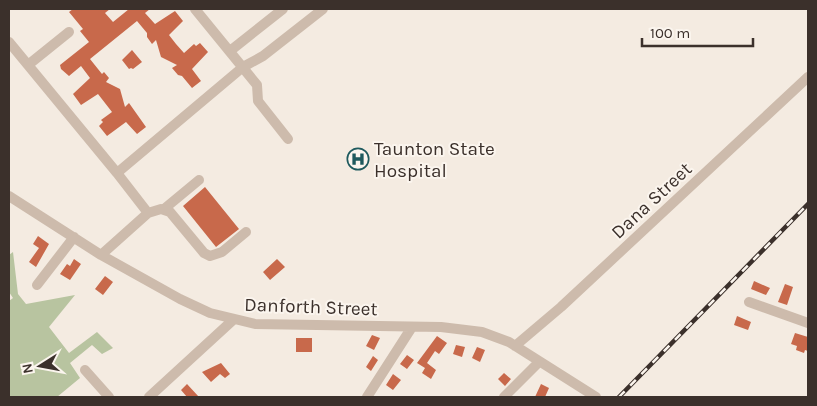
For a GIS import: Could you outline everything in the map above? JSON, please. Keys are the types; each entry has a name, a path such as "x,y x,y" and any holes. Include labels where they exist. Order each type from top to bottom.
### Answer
{"street":[{"path":"195,9 257,85 258,101 288,139"},
{"path":"230,51 283,9"},
{"path":"117,173 243,67 263,56 323,9"},
{"path":"28,65 69,32"},
{"path":"10,46 28,65 148,213"},
{"name":"Dana Street","path":"515,346 561,307 808,77"},
{"path":"100,255 148,213 164,209 199,180"},
{"name":"Danforth Street","path":"10,198 100,255 180,299 210,313 233,320 263,324 451,328 482,332 515,346 596,397"},
{"path":"164,209 171,213 204,254 210,256 222,252 246,232"},
{"path":"37,285 74,237"},
{"path":"749,302 808,324"},
{"path":"149,397 233,320"},
{"path":"366,397 412,327"},
{"path":"504,397 539,362"},
{"path":"85,370 109,397"}],"green space":[{"path":"13,252 18,294 26,304 75,295 49,327 69,353 97,332 113,348 102,354 92,345 70,363 80,378 57,397 9,397 9,301 13,298 9,292 9,255"}],"building":[{"path":"73,9 110,9 105,13 113,22 129,9 150,9 145,13 155,24 175,11 183,21 169,35 176,44 184,53 194,44 196,46 200,43 208,52 192,69 201,81 192,88 182,76 178,75 172,68 177,65 161,57 156,40 152,44 147,37 147,33 137,21 90,59 102,74 104,72 109,78 106,82 120,89 125,107 129,103 146,127 137,134 126,122 107,136 99,126 103,122 101,120 112,112 98,94 81,105 73,94 90,78 81,66 69,76 61,69 60,65 89,42 80,31 83,29 69,12"},
{"path":"132,50 142,62 133,69 129,69 122,60"},
{"path":"205,187 239,229 216,247 183,206"},
{"path":"38,236 49,244 36,267 29,262 39,248 33,244"},
{"path":"74,259 81,264 70,280 60,274 67,264 70,266"},
{"path":"277,259 285,267 270,280 263,272"},
{"path":"105,276 113,282 103,295 95,289"},
{"path":"754,281 770,288 766,295 751,289"},
{"path":"785,284 793,287 787,305 778,302"},
{"path":"737,316 751,322 748,330 734,325"},
{"path":"795,333 808,337 808,351 805,350 804,353 796,350 797,346 791,344"},
{"path":"372,335 380,338 374,350 366,346"},
{"path":"437,336 447,343 439,354 435,351 427,363 436,370 431,379 422,373 425,368 417,363"},
{"path":"296,338 312,338 312,352 296,352"},
{"path":"456,345 465,347 462,357 453,354"},
{"path":"477,347 485,350 480,362 472,358"},
{"path":"407,355 414,360 407,369 400,364"},
{"path":"373,356 378,360 371,371 366,367"},
{"path":"221,363 230,374 225,378 220,374 211,382 202,372"},
{"path":"504,373 511,379 505,386 498,379"},
{"path":"393,374 401,380 393,390 386,385"},
{"path":"187,384 199,397 187,397 181,390"},
{"path":"541,384 549,388 545,397 535,397"}],"railway":[{"path":"619,397 808,204"}],"place":[{"name":"Taunton State Hospital","path":"358,159"}]}
